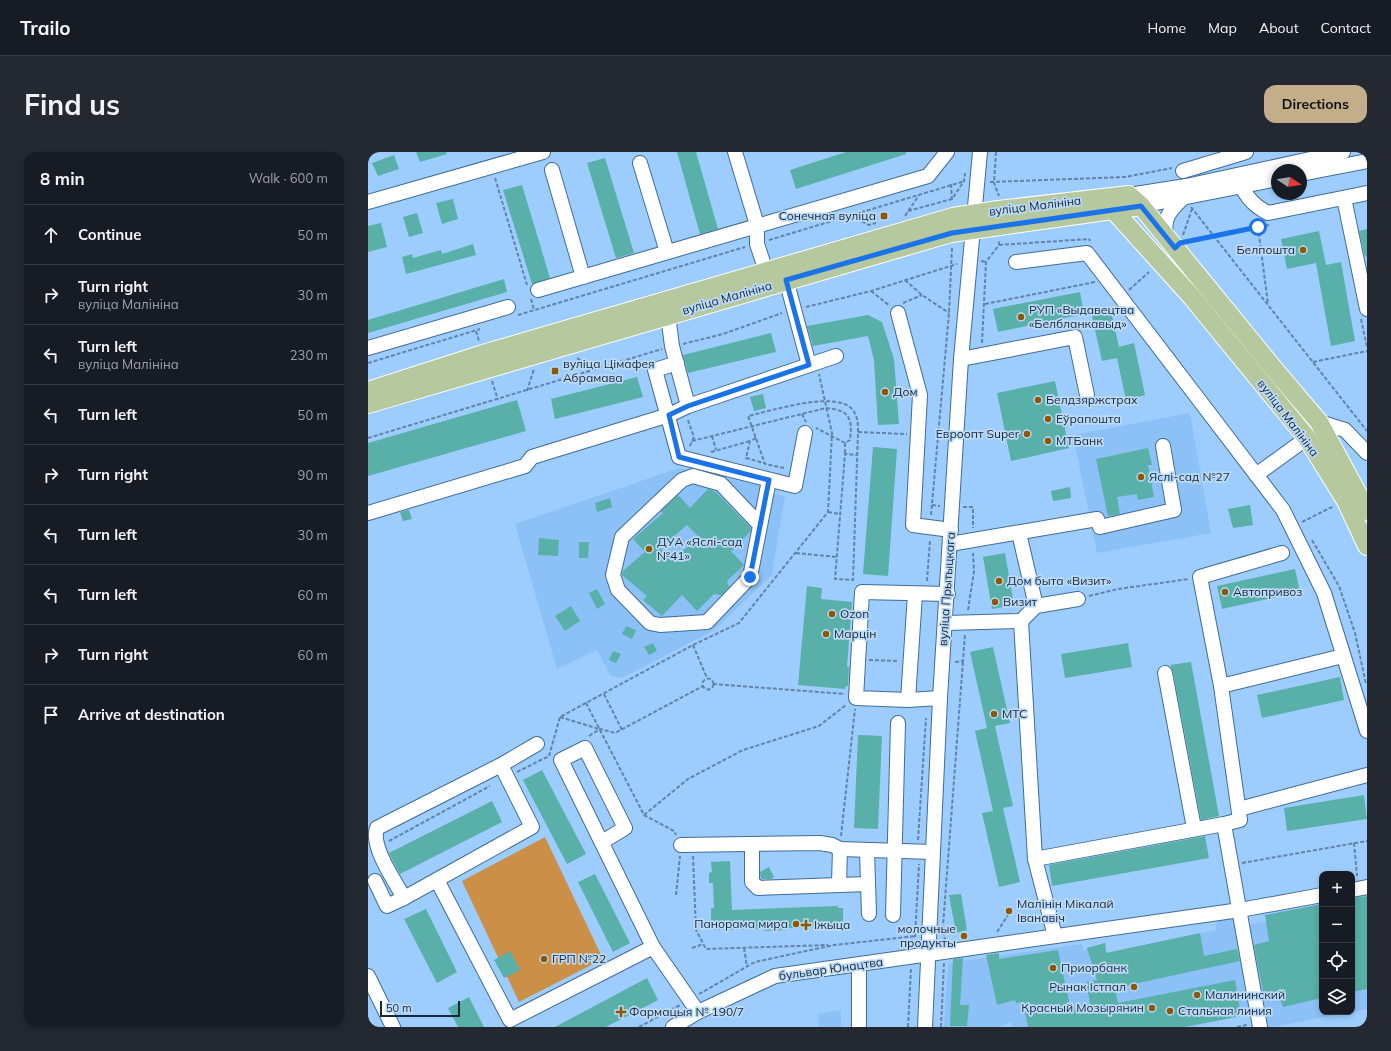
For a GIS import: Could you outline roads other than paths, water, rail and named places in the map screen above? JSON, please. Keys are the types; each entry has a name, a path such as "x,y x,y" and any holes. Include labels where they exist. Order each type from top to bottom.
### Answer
{"main road":[{"name":"вуліца Малініна","path":"368,391 490,352 952,225 1135,201 1174,243 1269,363 1319,422 1367,511"},
{"name":"вуліца Малініна","path":"1108,204 1191,296 1307,438 1346,501 1367,546"},
{"name":"вуліца Малініна","path":"368,404 668,315 778,273"}],"street":[{"path":"368,202 492,166 514,156 543,152"},
{"path":"735,152 757,225 757,244 778,273 809,365"},
{"path":"532,291 928,176 947,152"},
{"name":"вуліца Прытыцкага","path":"924,1027 929,954 933,852 934,698 946,623 961,359 979,181 980,152"},
{"path":"1183,171 1246,152"},
{"path":"1174,243 1164,226 1166,217 1188,202 1239,181 1343,152"},
{"path":"1307,173 1367,161"},
{"path":"640,163 667,252"},
{"path":"552,170 583,277"},
{"path":"1135,201 1186,186 1271,179"},
{"path":"1239,181 1257,208 1268,213 1367,193"},
{"path":"1344,198 1364,278 1367,309"},
{"path":"1135,201 1188,202"},
{"path":"1016,262 1087,253 1283,510 1324,592 1367,731"},
{"path":"895,310 920,395 913,525 930,528 951,537 1019,533 1097,519 1100,528 1174,510 1164,446"},
{"path":"368,348 510,312"},
{"path":"668,315 688,412"},
{"path":"961,359 1075,337 1087,396"},
{"path":"368,513 525,466 532,457 669,415 688,412 836,356"},
{"path":"677,363 655,370 669,415 679,457 794,486 805,433"},
{"name":"вуліца Малініна","path":"1319,422 1345,430 1367,453"},
{"path":"1256,475 1307,438"},
{"path":"760,525 721,484 693,476 682,480 622,537 613,575 618,590 650,623 660,625 707,622 750,577 769,480"},
{"path":"1019,533 1036,606"},
{"path":"1035,859 1240,820 1221,686 1200,577 1282,553"},
{"path":"934,698 908,700 856,696 862,592 948,594"},
{"path":"908,700 910,662 922,594"},
{"path":"946,623 1021,621 1036,606 1078,599"},
{"path":"1021,621 1035,859 1055,936"},
{"path":"1221,686 1343,656"},
{"path":"1165,673 1194,828"},
{"path":"893,915 898,723"},
{"path":"404,898 377,848 374,835 377,828 504,770 537,744"},
{"path":"602,842 625,828 585,748 561,760 653,947 698,1012"},
{"path":"375,881 387,906 532,827 504,770"},
{"path":"1239,809 1367,774"},
{"path":"1224,824 1260,1027"},
{"path":"687,845 820,843 832,845 840,849 894,852 933,852"},
{"path":"752,844 752,882 758,888 868,884"},
{"path":"839,884 840,849"},
{"path":"868,851 869,914"},
{"path":"436,880 510,1020 653,947"},
{"name":"бульвар Юнацтва","path":"673,1027 698,1012 775,976 1240,910 1319,896"},
{"path":"859,965 859,1027"},
{"path":"368,976 393,1027"}],"place":[{"name":"Сонечная вуліца","path":"884,216"},
{"name":"Белпошта","path":"1303,250"},
{"name":"РУП «Выдавецтва «Белбланкавыд»","path":"1021,317"},
{"name":"вуліца Цімафея Абрамава","path":"555,371"},
{"name":"Дом","path":"885,392"},
{"name":"Белдзяржстрах","path":"1038,400"},
{"name":"Еўрапошта","path":"1048,419"},
{"name":"Евроопт Super","path":"1027,434"},
{"name":"МТБанк","path":"1048,441"},
{"name":"Яслі-сад №27","path":"1141,477"},
{"name":"ДУА «Яслі-сад №41»","path":"649,549"},
{"name":"Дом быта «Визит»","path":"999,581"},
{"name":"Автопривоз","path":"1225,592"},
{"name":"Визит","path":"995,602"},
{"name":"Ozon","path":"832,614"},
{"name":"Марцін","path":"826,634"},
{"name":"МТС","path":"994,714"},
{"name":"Малінін Мікалай Іванавіч","path":"1009,911"},
{"name":"Панорама мира","path":"796,924"},
{"name":"Іжыца","path":"806,925"},
{"name":"молочные продукты","path":"964,936"},
{"name":"ГРП №22","path":"544,959"},
{"name":"Приорбанк","path":"1053,968"},
{"name":"Рынак Істпал","path":"1134,987"},
{"name":"Малининский","path":"1197,995"},
{"name":"Красный Мозырянин","path":"1152,1008"},
{"name":"Стальная линия","path":"1170,1011"},
{"name":"Фармацыя № 190/7","path":"621,1012"}]}
